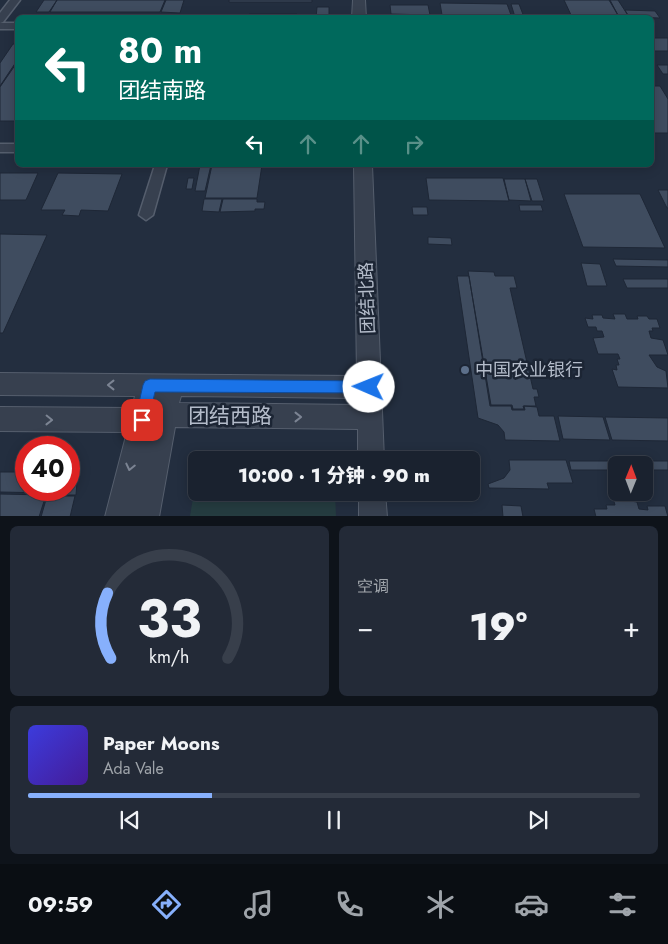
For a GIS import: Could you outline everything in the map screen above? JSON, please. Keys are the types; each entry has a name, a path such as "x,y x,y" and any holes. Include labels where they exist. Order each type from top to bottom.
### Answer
{"street":[{"path":"0,20 15,0"},
{"path":"359,0 360,15"},
{"path":"0,26 15,26"},
{"path":"0,148 15,148"},
{"path":"146,215 160,167"},
{"name":"团结北路","path":"364,167 371,451"},
{"name":"团结西路","path":"0,384 369,387"},
{"path":"145,516 154,418 161,385"},
{"name":"团结西路","path":"0,419 370,417"},
{"path":"118,516 154,418"},
{"path":"372,501 373,516"}],"green space":[{"path":"192,501 335,501 336,516 190,516"}],"building":[{"path":"44,0 57,0 49,12 36,12"},
{"path":"57,0 165,0 160,12 50,12"},
{"path":"166,0 184,0 180,13 161,12"},
{"path":"229,0 312,0 312,2 229,2"},
{"path":"564,0 609,0 618,15 571,15"},
{"path":"610,0 618,0 628,15 618,15"},
{"path":"440,3 507,4 511,15 442,15"},
{"path":"511,4 519,4 523,15 514,15"},
{"path":"390,5 428,5 430,15 391,14"},
{"path":"317,7 329,7 329,15 316,15"},
{"path":"625,10 655,11 660,18 654,18 654,15 628,15"},
{"path":"249,14 297,14 297,15"},
{"path":"654,38 668,38 668,51 654,51"},
{"path":"13,44 15,44 15,64 0,86 0,63"},
{"path":"15,65 15,121 0,121 0,87"},
{"path":"657,65 668,65 668,74 663,74"},
{"path":"654,86 660,86 668,99 668,133 654,133"},
{"path":"200,167 211,167 205,191 195,191"},
{"path":"212,167 262,167 257,198 205,198"},
{"path":"0,173 38,173 26,200 0,200"},
{"path":"58,173 122,174 108,211 81,210 79,216 62,215 65,210 41,210"},
{"path":"188,178 194,178 192,189 186,189"},
{"path":"426,178 503,178 509,201 429,200"},
{"path":"504,179 525,179 531,201 509,200"},
{"path":"525,179 537,179 544,201 532,201"},
{"path":"658,190 668,190 668,208 667,208"},
{"path":"564,194 640,194 665,248 583,247"},
{"path":"204,199 222,199 219,212 202,211"},
{"path":"223,199 257,199 257,202 265,202 264,209 220,212"},
{"path":"519,205 541,205 543,211 520,211"},
{"path":"412,207 427,207 428,215 413,215"},
{"path":"0,234 47,235 3,333 0,333"},
{"path":"428,237 451,238 452,245 428,244"},
{"path":"613,259 668,260 668,267 616,266"},
{"path":"581,263 600,264 607,286 587,286"},
{"path":"468,271 494,272 495,276 514,276 517,288 510,288 533,389 537,389 539,397 534,397 536,406 523,406 524,409 513,409 512,405 491,405"},
{"path":"457,276 469,276 490,406 511,406 512,410 525,410 524,406 537,407 539,416 554,416 560,441 505,440 504,432 498,425 478,418"},
{"path":"623,279 668,279 668,288 627,288"},
{"path":"613,314 625,314 627,319 638,319 637,316 647,316 649,319 657,319 660,328 652,328 653,331 649,331 651,338 663,340 668,355 649,355 657,367 666,371 668,388 618,387 612,369 617,370 616,365 619,365 617,359 620,359 618,354 598,354 593,338 604,337 602,331 597,331 596,327 588,327 585,318 593,319 592,315 602,315 603,318 615,319"},
{"path":"558,416 603,417 610,440 563,439"},
{"path":"605,417 668,418 668,441 612,440"},
{"path":"509,460 566,460 573,483 547,483 549,489 489,488 488,484 504,478 510,470"},
{"path":"569,461 608,461 608,470 571,470"},
{"path":"653,461 668,461 668,470 653,470"},
{"path":"0,472 15,472 15,492 0,492"},
{"path":"0,494 15,494 15,501 44,501 39,516 0,516"},
{"path":"46,501 74,501 70,516 41,516"},
{"path":"614,501 630,501 637,502 639,509 648,510 647,506 665,506 668,516 596,516 594,509 607,509 606,505 615,505"},
{"path":"502,505 521,506 523,516 503,516"}],"place":[{"name":"中国农业银行","path":"465,370"}],"route":[{"path":"142,420 150,385 369,387"}]}
